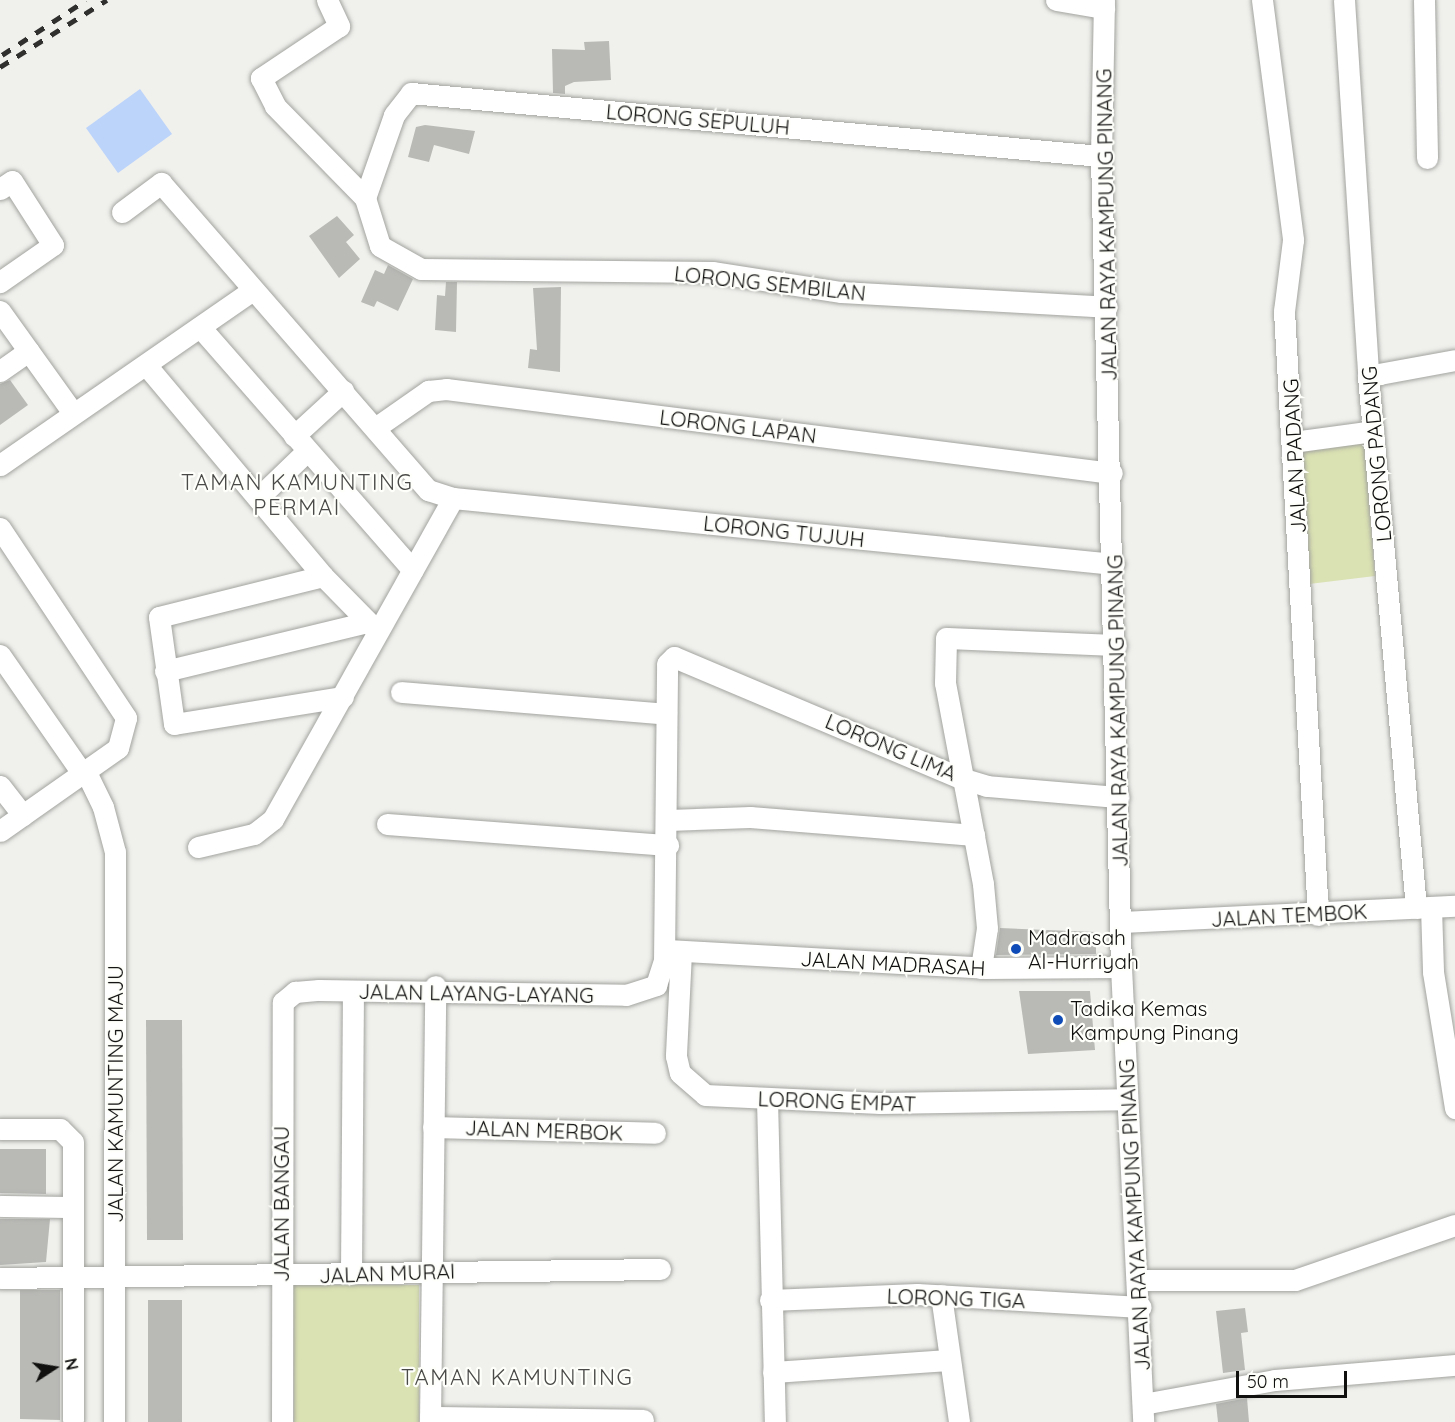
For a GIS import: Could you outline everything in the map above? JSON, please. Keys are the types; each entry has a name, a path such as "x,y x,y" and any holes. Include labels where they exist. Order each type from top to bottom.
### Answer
{"street":[{"path":"327,0 339,26 261,78 275,106 365,198"},
{"path":"1056,0 1104,4"},
{"name":"JALAN PADANG","path":"1262,0 1293,240 1284,311 1318,915"},
{"name":"LORONG PADANG","path":"1344,0 1373,431 1423,908 1455,1108"},
{"path":"1424,0 1427,158"},
{"name":"JALAN RAYA KAMPUNG PINANG","path":"1104,4 1101,156 1112,473 1122,922 1121,967 1126,1099 1141,1307 1143,1413"},
{"name":"LORONG SEPULUH","path":"365,198 394,115 411,93 1101,156"},
{"path":"0,189 12,181 53,245 0,282"},
{"path":"122,212 161,183 251,291 375,428 414,479 453,498 413,570 373,627 343,697 273,819 254,834 198,847"},
{"name":"LORONG SEMBILAN","path":"365,198 380,246 421,269 712,272 841,292 1107,307"},
{"path":"0,465 251,291"},
{"path":"0,311 73,413"},
{"path":"200,327 413,570"},
{"path":"0,371 28,351"},
{"path":"1368,376 1455,360"},
{"path":"146,365 323,576 373,627"},
{"name":"LORONG LAPAN","path":"375,428 429,391 446,389 1112,473"},
{"path":"258,498 343,391"},
{"path":"1293,442 1373,431"},
{"name":"LORONG TUJUH","path":"453,498 1114,564"},
{"path":"0,528 124,711 125,734 118,748 0,831"},
{"path":"323,576 159,617 165,670 174,724 343,697"},
{"path":"165,670 373,627"},
{"path":"981,968 987,928 974,835 961,778 945,683 946,638 1116,645"},
{"name":"JALAN KAMUNTING MAJU","path":"0,655 84,773 103,807 115,852 114,1422"},
{"name":"LORONG LIMA","path":"666,714 668,664 674,657 961,778 987,786 1119,797"},
{"path":"401,692 666,714 668,845 673,951"},
{"path":"0,786 23,816"},
{"path":"668,820 750,817 974,835"},
{"path":"387,824 668,845"},
{"name":"JALAN TEMBOK","path":"1122,922 1318,915 1455,906"},
{"name":"JALAN MADRASAH","path":"673,951 981,968 1121,967"},
{"name":"JALAN LAYANG-LAYANG","path":"295,992 435,989 626,995 656,985 673,951"},
{"name":"LORONG EMPAT","path":"673,951 680,1073 705,1095 767,1099 1069,1104 1126,1099"},
{"path":"435,989 430,1419 644,1420"},
{"path":"351,1274 353,991"},
{"name":"JALAN BANGAU","path":"282,1422 280,1276 283,1002 295,992"},
{"path":"767,1099 770,1300 775,1422"},
{"name":"JALAN MERBOK","path":"433,1127 655,1133"},
{"path":"0,1129 67,1133 73,1142 73,1420"},
{"path":"0,1206 72,1207"},
{"path":"1139,1280 1295,1280 1455,1225"},
{"name":"JALAN MURAI","path":"0,1278 114,1274 280,1276 660,1269"},
{"path":"940,1295 959,1422"},
{"name":"LORONG TIGA","path":"770,1300 940,1295 1141,1307"},
{"path":"773,1372 948,1360"},
{"path":"1143,1413 1275,1380 1455,1365"}],"green space":[{"path":"1364,432 1375,576 1301,585 1293,442"},
{"path":"293,1285 419,1285 419,1422 294,1422"}],"water":[{"path":"140,89 172,134 118,173 86,128"}],"building":[{"path":"609,41 611,80 574,82 565,86 565,94 553,93 552,49 585,50 584,42"},
{"path":"425,125 475,131 469,154 434,145 429,162 408,157 416,127"},
{"path":"337,216 354,235 346,242 360,259 339,278 309,236"},
{"path":"388,265 413,279 398,311 377,301 374,307 361,302 375,270 384,274"},
{"path":"446,282 457,282 456,332 435,330 437,295 445,296"},
{"path":"561,287 560,372 528,368 530,349 537,350 533,288"},
{"path":"10,380 28,405 0,425 0,384"},
{"path":"1000,928 1096,932 1096,954 996,955"},
{"name":"Tadika Kemas Kampung Pinang","path":"1019,991 1090,991 1095,1050 1028,1054"},
{"path":"146,1020 182,1020 183,1240 147,1240"},
{"path":"0,1149 46,1149 46,1194 0,1193"},
{"path":"0,1219 50,1219 46,1262 0,1265"},
{"path":"20,1290 60,1290 60,1420 20,1419"},
{"path":"148,1300 182,1300 182,1422 148,1422"},
{"path":"1245,1308 1248,1332 1241,1333 1245,1370 1223,1373 1216,1311"},
{"path":"1247,1398 1249,1422 1218,1422 1216,1404"}],"railway":[{"path":"2,55 86,0"},
{"path":"0,67 107,0"}],"place":[{"name":"Madrasah Al-Hurriyah","path":"1016,949"},
{"name":"Tadika Kemas Kampung Pinang","path":"1058,1020"}],"district":[{"name":"TAMAN KAMUNTING PERMAI","path":"297,494"},
{"name":"TAMAN KAMUNTING","path":"517,1378"}]}
